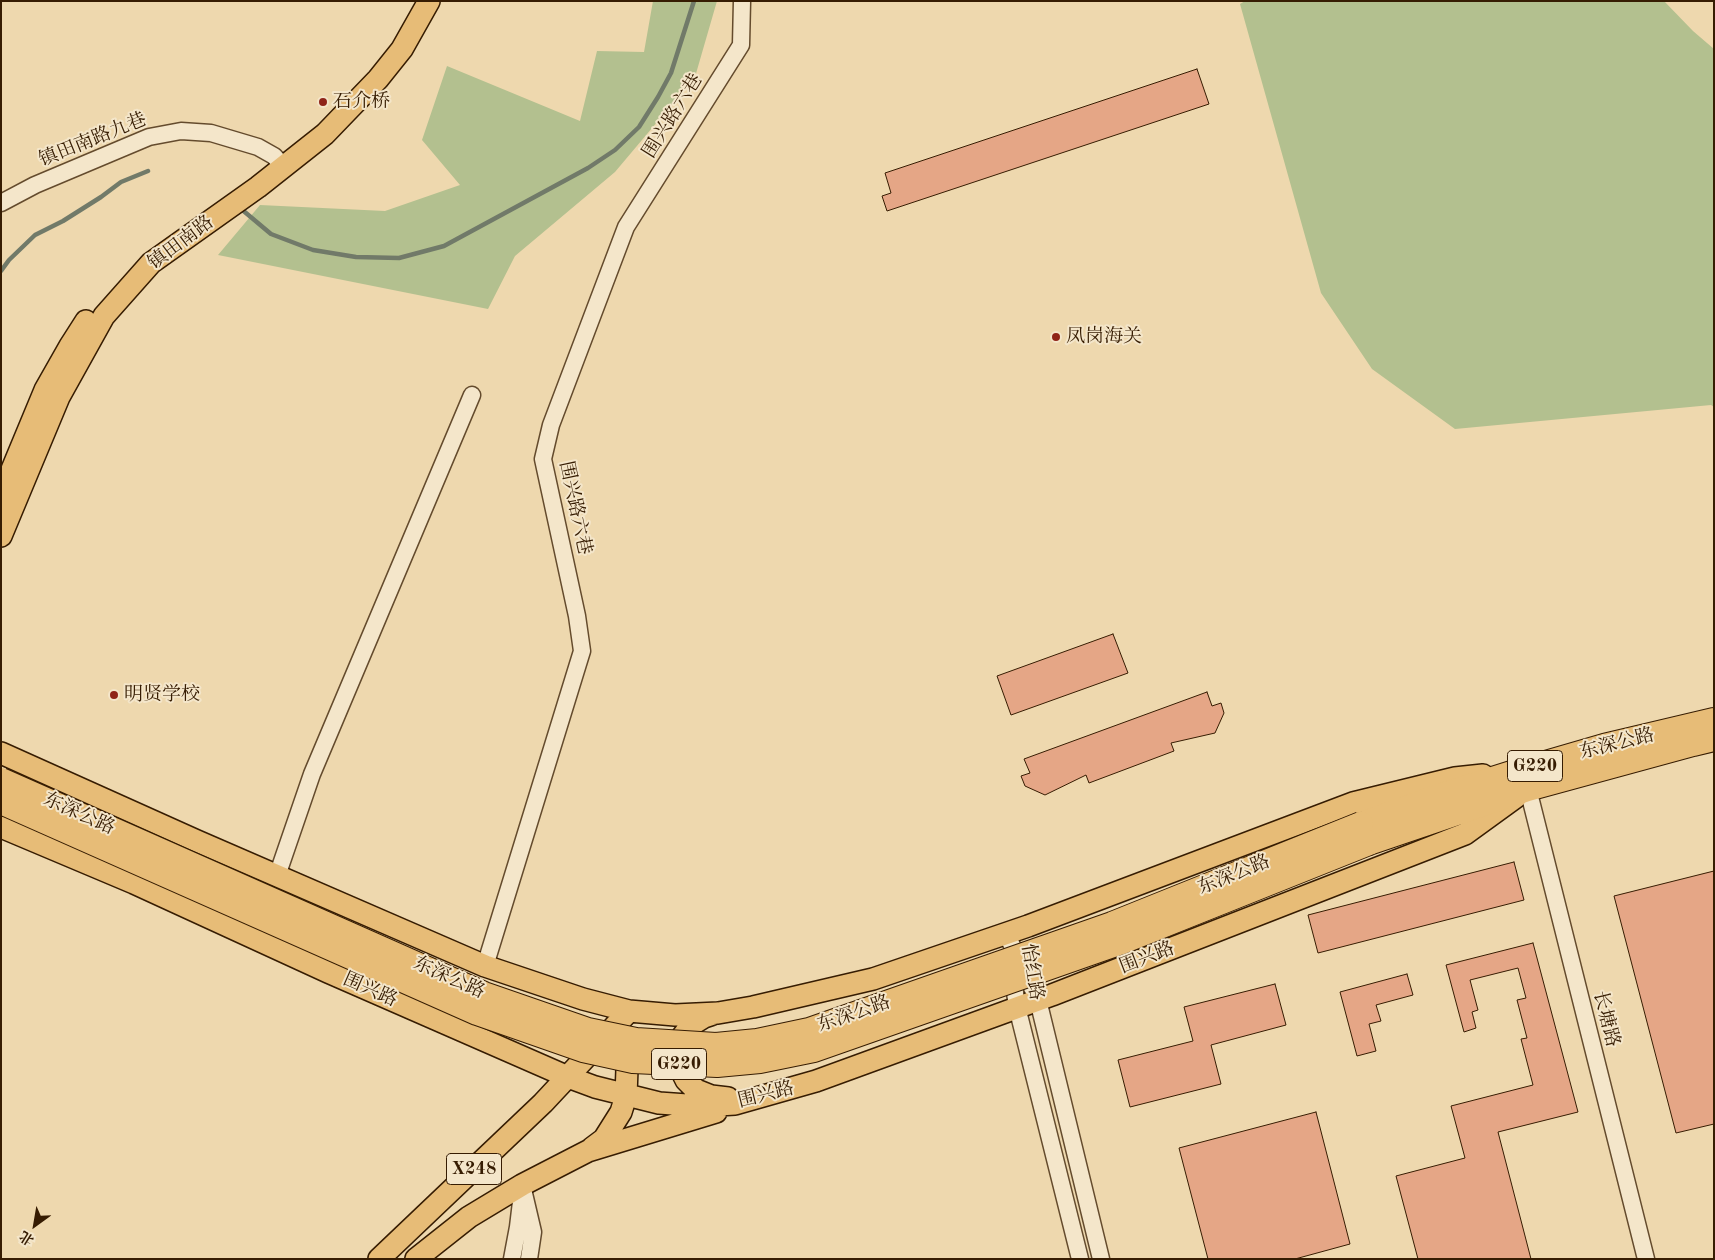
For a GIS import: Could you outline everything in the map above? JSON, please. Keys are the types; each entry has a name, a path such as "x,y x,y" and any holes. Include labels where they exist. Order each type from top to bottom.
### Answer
{"highway":[{"name":"东深公路","path":"1,780 484,994 588,1030 636,1040 716,1045 757,1041 808,1030 1523,780 1604,746 1714,720"},
{"name":"东深公路","path":"1523,780 1714,740"},
{"name":"东深公路","path":"1,802 476,1013 583,1050 633,1061 691,1065 760,1062 814,1050 1119,943 1365,834"}],"main road":[{"name":"镇田南路","path":"1,536 59,397 104,316 151,263 258,187 279,162 344,97 368,70 391,42 414,1"},
{"name":"镇田南路","path":"1,496 45,390 94,309 117,279 142,252 325,134 378,79 402,49 429,1"},
{"path":"1,753 485,966 583,999 629,1010 675,1015 718,1013"},
{"path":"773,1094 725,1098 711,1096 696,1090 686,1080 679,1066 678,1052 682,1037 691,1025 704,1017 873,979 1006,933 1353,803 1455,778 1523,780"},
{"name":"围兴路","path":"1,827 134,882 328,972 568,1077 626,1096 659,1103 701,1106 735,1104 816,1081 1038,1000 1465,834 1523,780"},
{"name":"X248","path":"379,1259 543,1103 629,1010"},
{"name":"X248","path":"416,1259 469,1217 522,1185 588,1151 604,1139 621,1112 626,1096 629,1010"},
{"path":"588,1151 773,1094"}],"street":[{"name":"围兴路六巷","path":"485,966 582,651 577,616 543,458 550,426 626,226 741,45 742,1"},
{"name":"镇田南路九巷","path":"1,203 35,185 149,136 181,131 211,133 258,147 279,162"},
{"path":"277,876 312,774 472,395"},
{"name":"长塘路","path":"1523,780 1646,1259"},
{"name":"怡红路","path":"1006,933 1038,1000 1101,1259"},
{"name":"怡红路","path":"1006,933 1017,1007 1080,1259"},
{"path":"512,1259 518,1227 522,1185"},
{"path":"522,1185 532,1232 529,1259"}],"green space":[{"path":"653,1 717,1 695,77 615,172 515,256 488,309 218,255 260,205 385,211 460,185 422,140 447,66 580,121 597,51 644,52"},
{"path":"1245,1 1664,1 1693,31 1714,49 1714,407 1711,405 1455,429 1372,369 1321,293 1240,4"}],"building":[{"path":"1197,69 1209,104 887,211 882,196 891,193 885,173"},
{"path":"1113,634 1128,673 1011,715 997,676"},
{"path":"1207,692 1212,706 1221,703 1224,713 1215,733 1171,743 1174,751 1089,783 1086,775 1045,795 1025,786 1021,776 1030,773 1024,759"},
{"path":"1514,862 1524,900 1318,953 1308,915"},
{"path":"1714,871 1714,1124 1676,1133 1614,896"},
{"path":"1533,943 1578,1112 1498,1132 1531,1259 1418,1259 1396,1176 1465,1158 1451,1106 1533,1085 1521,1039 1527,1038 1517,1000 1526,998 1518,968 1470,980 1478,1010 1472,1012 1476,1028 1464,1032 1446,965"},
{"path":"1407,974 1413,995 1376,1005 1381,1021 1369,1024 1376,1051 1357,1056 1340,992"},
{"path":"1275,984 1286,1025 1211,1045 1221,1084 1130,1107 1118,1060 1193,1041 1184,1007"},
{"path":"1316,1112 1350,1244 1295,1259 1208,1259 1179,1148"}],"waterway":[{"path":"240,208 271,234 313,250 356,257 399,258 444,246 588,168 615,150 639,127 671,73 694,1"},
{"path":"1,271 9,260 35,235 63,221 121,182 148,171"}],"place":[{"name":"石介桥","path":"323,102"},
{"name":"凤岗海关","path":"1056,337"},
{"name":"明贤学校","path":"114,695"}]}
